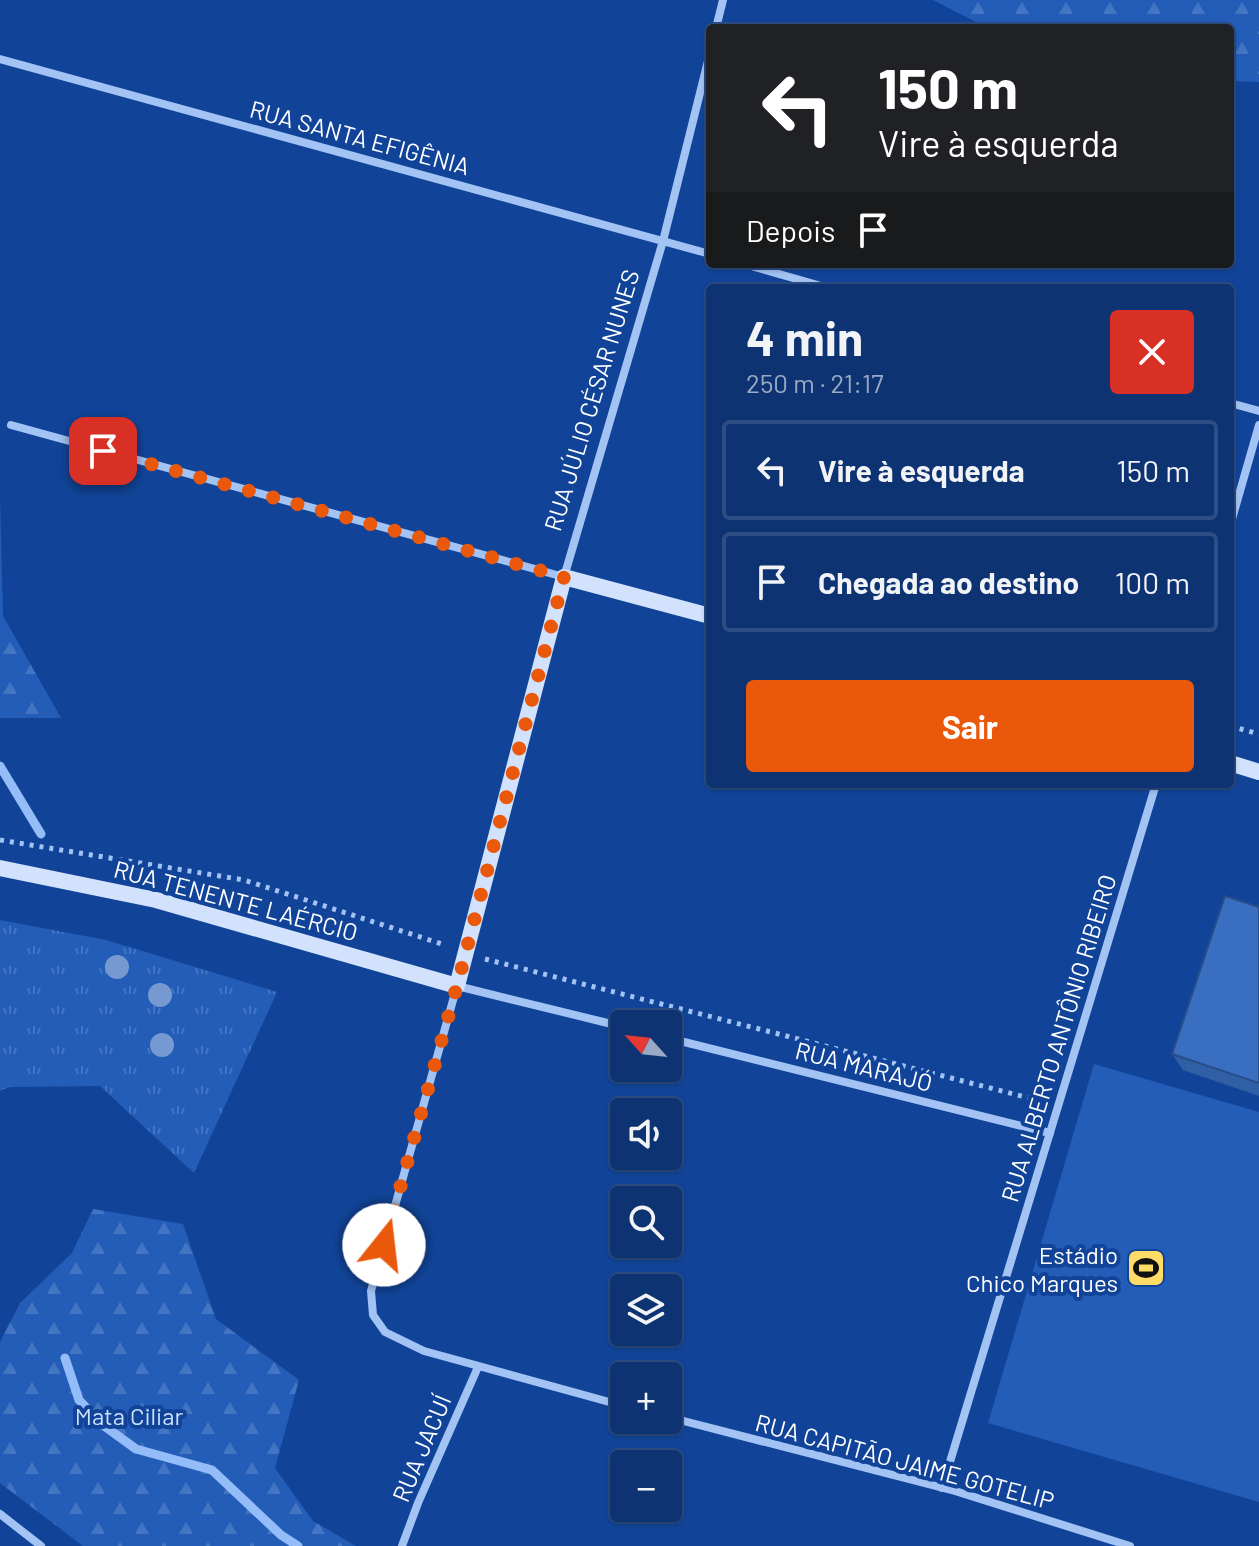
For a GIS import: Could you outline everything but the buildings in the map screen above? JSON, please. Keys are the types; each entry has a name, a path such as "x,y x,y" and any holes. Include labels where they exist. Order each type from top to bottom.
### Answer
{"main road":[{"path":"564,577 706,615"},
{"name":"RUA JÚLIO CÉSAR NUNES","path":"457,986 564,577"},
{"path":"1234,764 1259,772"},
{"name":"RUA TENENTE LAÉRCIO","path":"0,868 156,900 457,986"}],"street":[{"path":"717,24 723,0"},
{"name":"RUA SANTA EFIGÊNIA","path":"0,59 706,253"},
{"name":"RUA JÚLIO CÉSAR NUNES","path":"564,577 663,241 706,69"},
{"path":"758,268 814,284"},
{"path":"1234,404 1259,411"},
{"path":"11,425 564,577"},
{"path":"1234,512 1259,425"},
{"name":"RUA ALBERTO ANTÔNIO RIBEIRO","path":"942,1488 1155,788"},
{"path":"457,986 610,1024"},
{"name":"RUA JÚLIO CÉSAR NUNES","path":"457,986 371,1291 373,1315 385,1332 424,1351 478,1367"},
{"name":"RUA MARAJÓ","path":"682,1041 1050,1133"},
{"path":"478,1367 610,1402"},
{"name":"RUA JACUÍ","path":"402,1546 478,1367"},
{"name":"RUA CAPITÃO JAIME GOTELIP","path":"682,1421 942,1488 1109,1543 1130,1546"},
{"path":"0,1514 41,1546"}],"path":[{"path":"1234,727 1259,734"},
{"path":"0,840 244,880 500,964 1059,1105"}],"green space":[{"path":"933,0 1259,0 1259,82 1234,81 1234,24 980,24"},
{"path":"0,497 3,616 61,718 0,718"},
{"path":"0,920 106,940 277,992 194,1173 100,1086 9,1087 0,1091"},
{"name":"Estádio Chico Marques","path":"1094,1064 1259,1112 1259,1502 988,1423"},
{"name":"Mata Ciliar","path":"93,1209 183,1224 216,1319 299,1380 275,1468 313,1521 356,1546 83,1546 0,1483 0,1342 20,1303 72,1253"}],"waterway":[{"path":"0,766 41,834"},
{"path":"65,1358 79,1400 103,1425 136,1449 212,1470 281,1535 298,1546"}],"place":[{"name":"Estádio Chico Marques","path":"1146,1268"}],"route":[{"path":"103,451 564,577 457,986 384,1245"}]}
